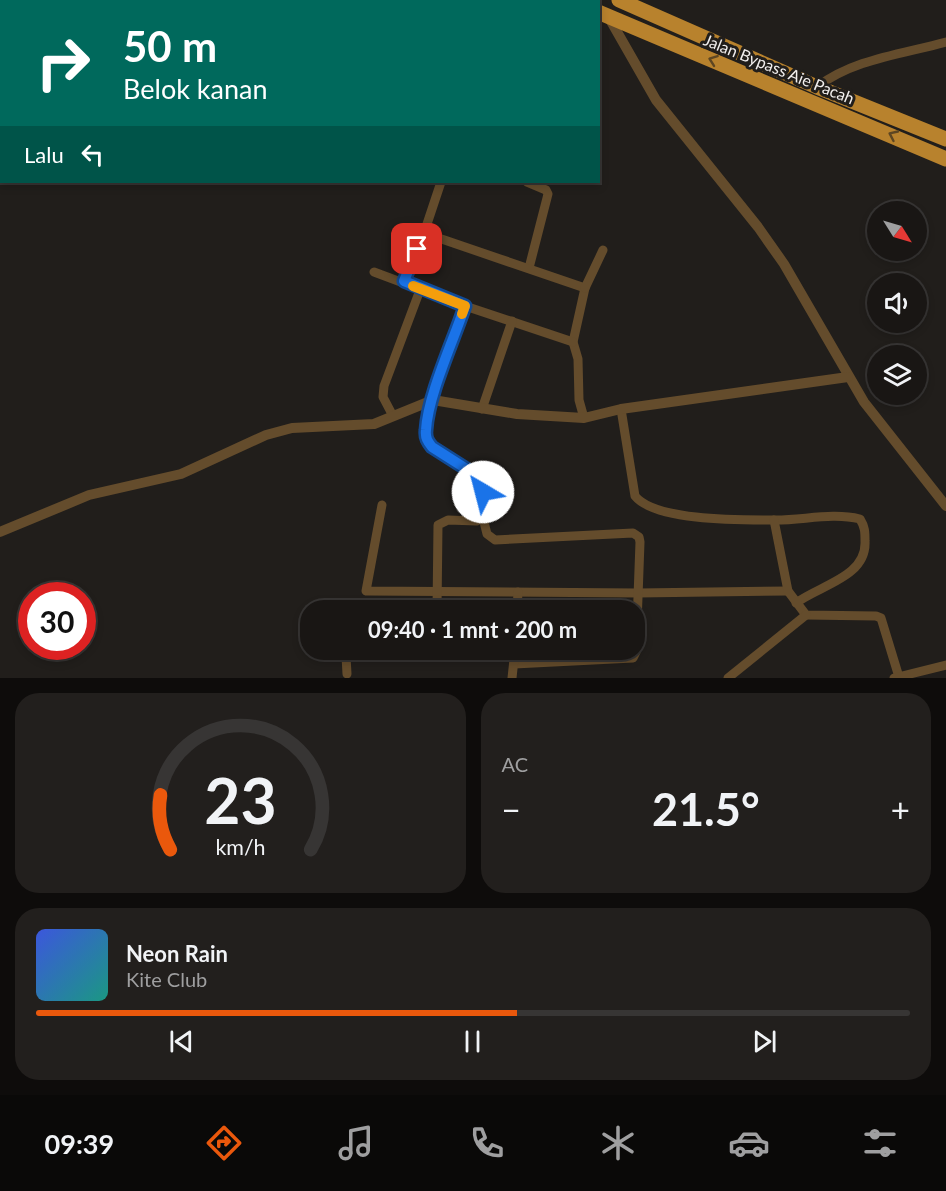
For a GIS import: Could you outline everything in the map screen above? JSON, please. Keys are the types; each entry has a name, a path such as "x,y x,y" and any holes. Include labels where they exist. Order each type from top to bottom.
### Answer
{"highway":[{"path":"620,0 817,87 946,139"},
{"name":"Jalan Bypass Aie Pacah","path":"603,14 946,159"}],"street":[{"path":"603,14 656,100 784,264 864,402 946,506"},
{"path":"817,87 833,74 850,68 946,42"},
{"path":"404,281 424,233 441,183"},
{"path":"529,183 546,190 548,194 529,268"},
{"path":"424,233 509,264 529,268 585,288"},
{"path":"584,418 579,400 578,359 573,342 585,288 603,250"},
{"path":"374,272 404,281 420,290 465,306 573,342"},
{"path":"393,416 383,397 384,386 420,290"},
{"path":"465,306 433,400 426,429 427,441 480,481 484,502 483,518 488,534 495,540 633,533 639,537 640,542 636,652 633,658 514,664"},
{"path":"482,410 512,321"},
{"path":"0,532 89,495 181,474 266,435 292,428 374,424 433,400 482,410 584,418 621,409 848,377"},
{"path":"621,409 635,496 641,503 680,514 774,520 805,517 860,519 865,527 866,551 857,568 796,603"},
{"path":"382,505 366,591 638,593 788,591"},
{"path":"437,600 438,525 448,520 477,522 483,518"},
{"path":"774,520 788,591 806,615"},
{"path":"518,592 518,600"},
{"path":"728,678 806,615 881,618 897,677 946,665"},
{"path":"346,660 347,674"},
{"path":"512,678 514,660"}],"slow traffic":[{"path":"413,286 465,306 462,314"}],"route":[{"path":"417,249 404,281 420,290 465,306 433,400 426,429 427,441 432,447 476,475 483,492"}]}
